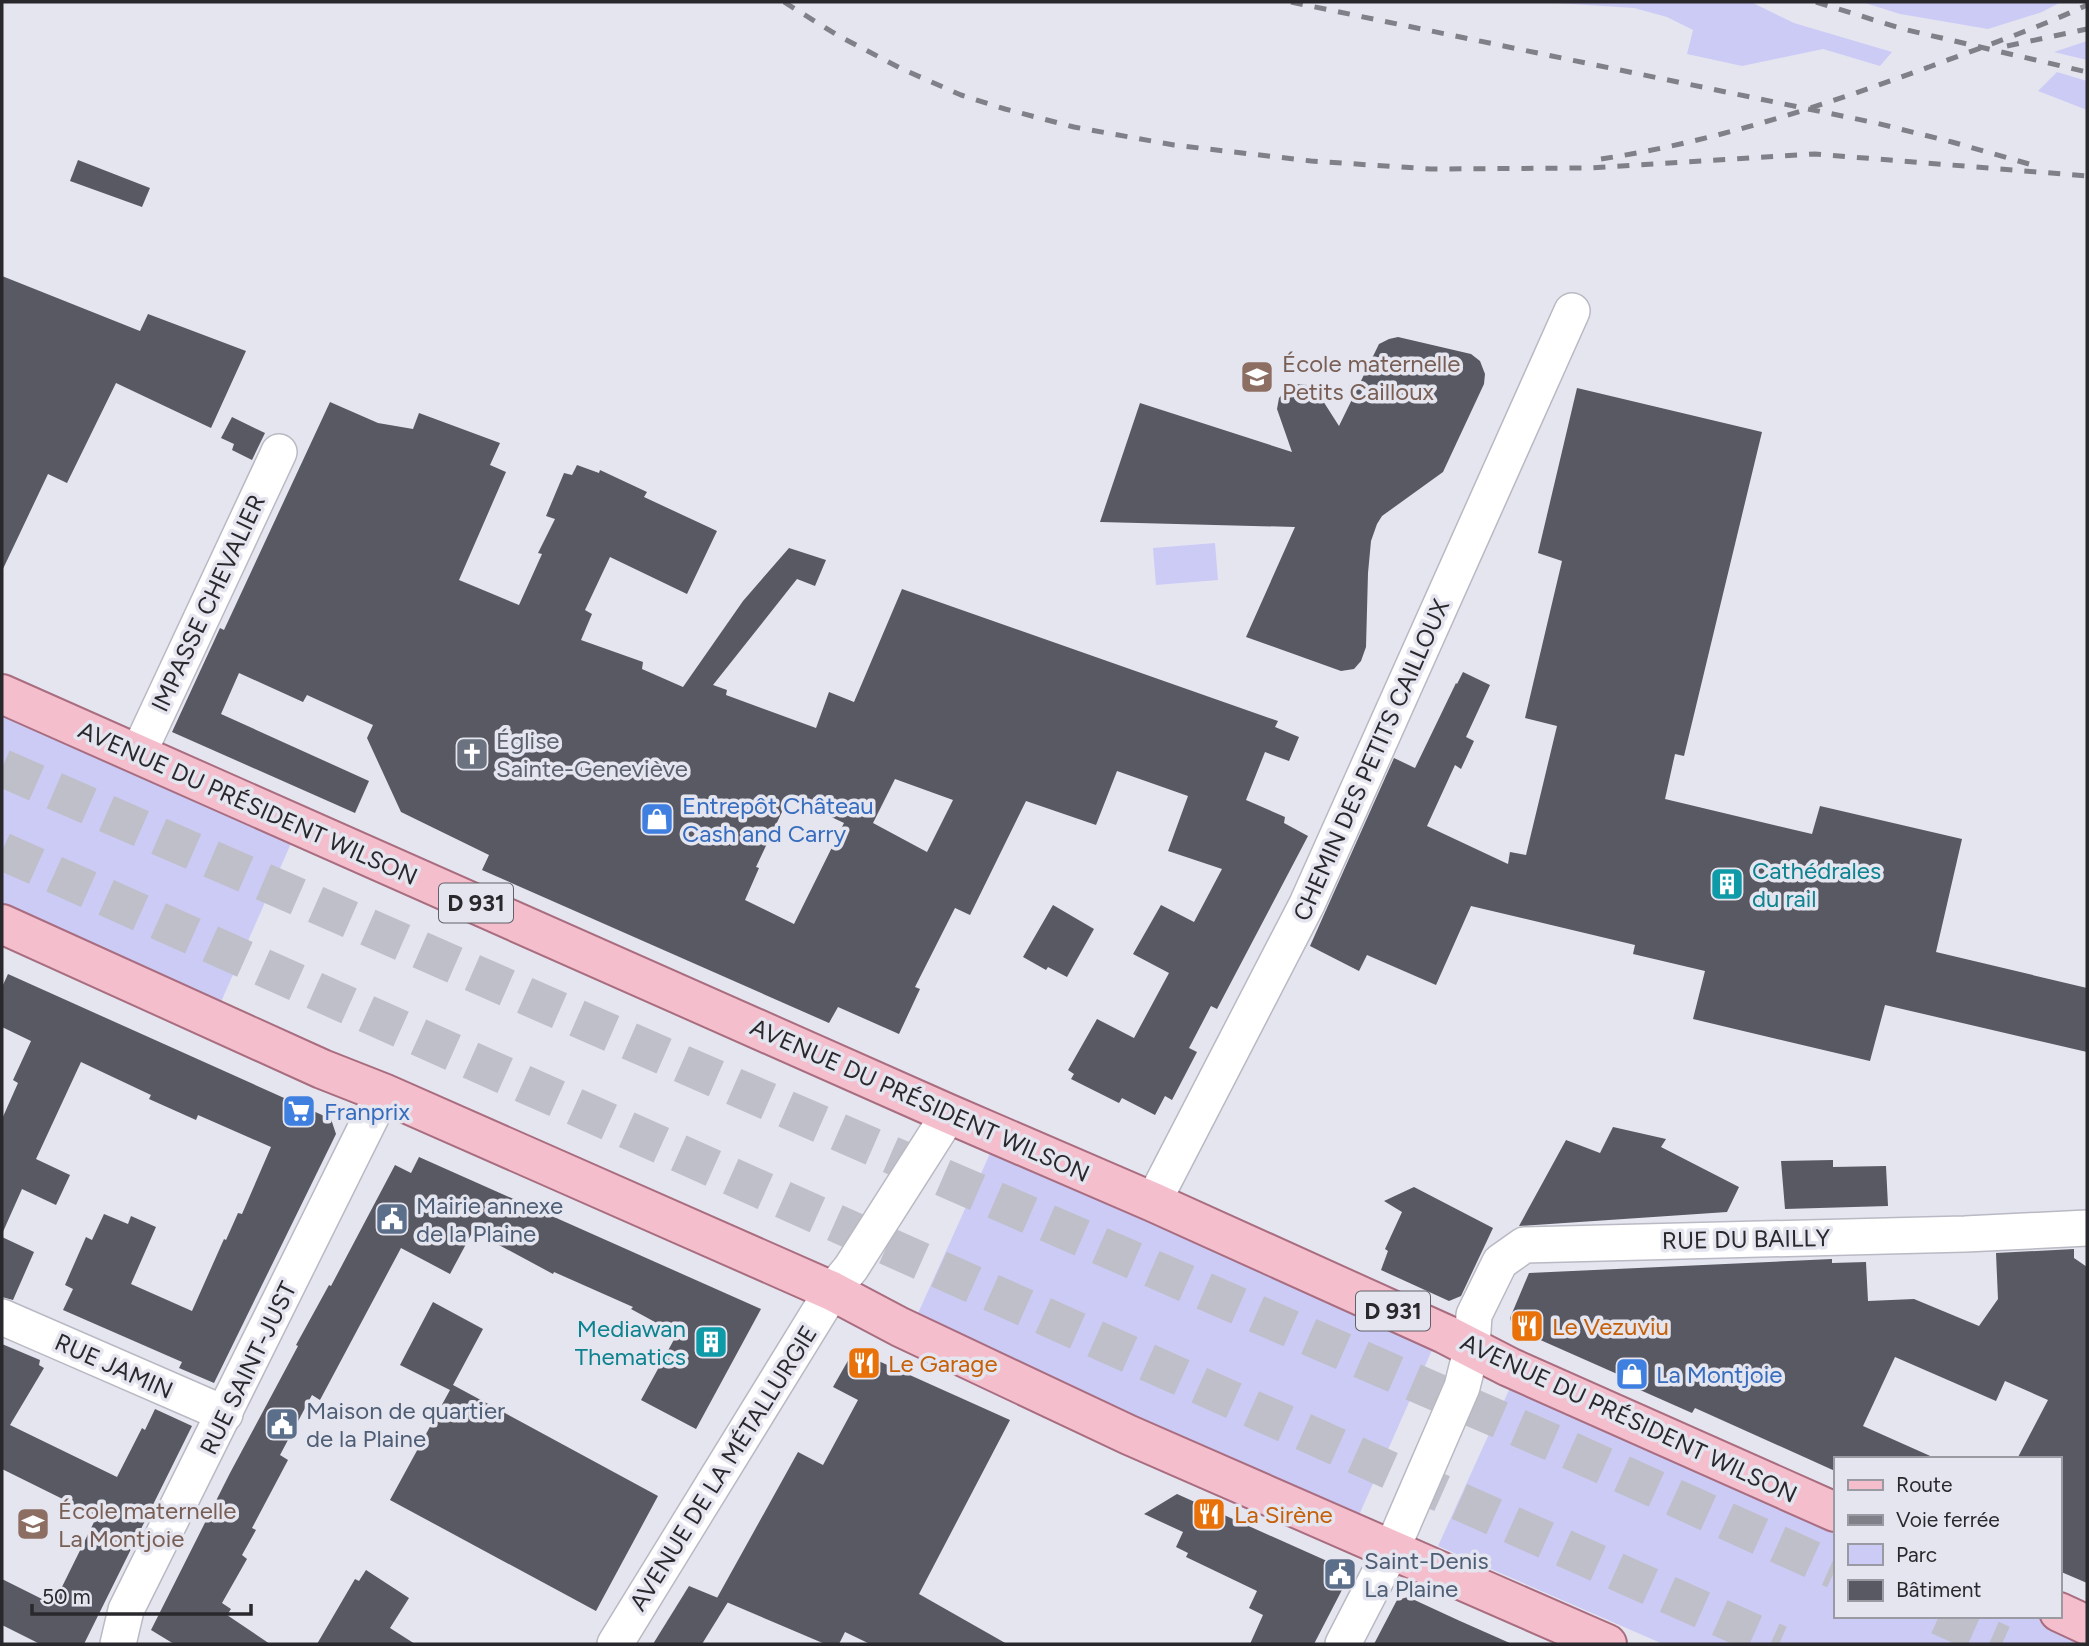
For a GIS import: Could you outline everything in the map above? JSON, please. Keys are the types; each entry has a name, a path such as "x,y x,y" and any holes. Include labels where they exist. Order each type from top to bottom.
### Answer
{"main road":[{"name":"AVENUE DU PRÉSIDENT WILSON","path":"2,694 1153,1202 1472,1347 1508,1367 1834,1512"},
{"path":"2,924 231,1028 832,1291 900,1327 1129,1435 1607,1644"},
{"path":"2061,1613 2087,1625"}],"street":[{"name":"CHEMIN DES PETITS CAILLOUX","path":"1153,1202 1307,904 1572,311"},
{"name":"IMPASSE CHEVALIER","path":"138,754 279,452"},
{"name":"RUE SAINT-JUST","path":"118,1644 126,1610 383,1093"},
{"name":"AVENUE DE LA MÉTALLURGIE","path":"615,1644 832,1291 851,1268 949,1114"},
{"name":"RUE DU BAILLY","path":"1343,1644 1391,1550 1462,1387 1472,1347 1474,1315 1500,1262 1524,1245 1965,1234 2087,1228"},
{"name":"RUE JAMIN","path":"2,1317 225,1415"}],"green space":[{"path":"1540,2 1751,2 1794,23 1892,52 1880,66 1823,49 1742,66 1687,54 1693,30 1667,17 1634,8"},
{"path":"1862,2 2061,2 2042,12 1988,29 1900,14"},
{"path":"2087,41 2087,60 2054,52"},
{"path":"2057,72 2087,81 2087,110 2038,91"},
{"path":"1215,543 1218,580 1156,585 1153,548"},
{"path":"2,709 293,839 220,1004 2,907"},
{"path":"992,1149 1433,1348 1359,1515 915,1320"},
{"path":"1514,1379 1834,1525 1834,1618 2040,1618 2087,1640 2087,1644 1663,1644 1438,1546"}],"building":[{"path":"78,160 150,188 142,207 70,181"},
{"path":"2,276 140,331 148,314 246,351 211,428 116,383 67,483 48,474 2,571"},
{"path":"1398,337 1471,354 1480,361 1485,374 1484,384 1443,472 1382,516 1377,524 1371,541 1368,573 1366,647 1361,661 1354,669 1341,671 1246,637 1295,527 1100,522 1140,403 1292,452 1277,409 1279,398 1286,390 1295,384 1307,385 1316,390 1339,426 1379,344"},
{"path":"1577,388 1762,432 1684,756 1675,754 1665,799 1812,834 1820,806 1962,839 1936,952 2087,988 2087,1052 1885,1005 1870,1061 1693,1019 1705,971 1633,954 1635,945 1471,906 1436,985 1367,955 1359,971 1310,946 1394,758 1415,768 1463,672 1490,685 1466,737 1474,741 1461,769 1455,765 1427,826 1508,864 1510,852 1526,855 1557,726 1525,718 1562,561 1538,553"},
{"path":"330,402 378,423 413,429 419,413 500,443 490,465 506,472 459,580 519,605 542,554 538,553 555,519 546,516 564,473 572,475 577,465 599,473 600,470 647,492 644,497 717,531 687,594 610,557 585,610 592,614 581,640 643,662 642,669 683,687 743,601 789,548 826,560 815,586 797,579 713,685 727,690 726,695 816,728 829,692 854,702 902,589 1278,721 1275,727 1299,737 1289,761 1265,752 1246,800 1285,817 1284,823 1308,836 1217,1009 1211,1006 1189,1048 1197,1052 1172,1100 1165,1096 1155,1115 1122,1098 1119,1103 1071,1079 1074,1074 1068,1070 1097,1019 1134,1038 1169,973 1133,954 1161,905 1194,922 1222,869 1168,851 1188,796 1117,771 1096,825 1026,801 970,915 955,908 915,987 920,989 899,1034 838,1007 829,1023 482,870 489,855 401,812 367,738 373,725 307,695 303,702 239,673 221,714 369,781 355,813 172,732 220,628 224,630","holes":["895,779 953,800 927,852 873,823","789,797 844,823 794,924 745,900 759,868 756,867"]},
{"path":"232,417 265,433 252,460 232,450 234,444 221,438"},
{"path":"1053,905 1094,929 1067,977 1048,967 1046,970 1023,957"},
{"path":"8,974 331,1119 336,1134 214,1383 179,1368 182,1362 63,1310 73,1289 65,1285 86,1237 92,1240 104,1214 128,1224 131,1216 156,1227 131,1284 192,1311 224,1239 226,1240 238,1213 242,1214 271,1147 198,1115 196,1120 149,1099 151,1095 81,1062 36,1159 70,1175 56,1205 22,1189 2,1234 2,1119 18,1083 13,1080 31,1041 2,1027 2,987"},
{"path":"1613,1127 1666,1139 1661,1147 1739,1187 1727,1212 1519,1226 1566,1140 1600,1153"},
{"path":"419,1157 761,1309 696,1429 641,1400 677,1334 631,1309 633,1307 554,1272 553,1274 473,1231 450,1274 401,1248 320,1400 312,1395 280,1455 288,1460 252,1528 256,1530 242,1555 247,1559 222,1603 231,1609 227,1615 270,1644 174,1644 151,1630 298,1346 296,1345 329,1285 331,1286 395,1165 411,1173"},
{"path":"1833,1160 1833,1167 1886,1166 1888,1206 1785,1209 1781,1161"},
{"path":"1414,1187 1493,1228 1461,1296 1449,1301 1381,1270 1388,1251 1385,1249 1402,1212 1384,1201"},
{"path":"2,1237 34,1252 13,1300 2,1297"},
{"path":"2074,1249 2074,1258 2087,1267 2087,1583 2061,1572 2061,1457 2018,1457 2048,1400 2005,1381 1996,1401 1895,1357 1863,1426 1933,1457 1834,1457 1834,1471 1695,1408 1692,1413 1622,1382 1624,1377 1513,1328 1510,1318 1529,1273 1832,1259 1832,1263 1866,1262 1868,1301 1914,1299 1979,1326 1998,1299 1996,1253"},
{"path":"433,1302 483,1329 453,1385 658,1496 596,1611 390,1500 450,1390 400,1365"},
{"path":"2,1344 40,1360 39,1365 44,1368 10,1425 117,1477 155,1409 192,1426 84,1644 40,1644 2,1625 2,1579 48,1602 53,1593 58,1595 97,1516 2,1469"},
{"path":"854,1350 1010,1420 919,1594 1007,1644 870,1644 845,1632 839,1644 825,1644 717,1598 798,1452 823,1465 858,1400 833,1387"},
{"path":"1177,1494 1336,1565 1344,1586 1314,1644 1250,1644 1263,1615 1249,1608 1257,1591 1186,1557 1188,1553 1176,1547 1183,1532 1144,1514"},
{"path":"366,1570 409,1598 390,1628 415,1644 317,1644 355,1579 359,1581"},
{"path":"689,1586 728,1602 702,1644 653,1644"},
{"path":"1408,1597 1512,1644 1374,1644 1397,1600"}],"tunnel":[{"path":"2,768 1558,1445 1834,1570"},
{"path":"2,851 1779,1644"},
{"path":"1944,1618 2002,1644"}],"railway":[{"path":"784,2 837,35 902,69 961,95 1074,127 1174,145 1311,161 1431,169 1589,168 1815,154 2087,176"},
{"path":"1291,2 1876,123 2029,164"},
{"path":"1816,2 1903,29 2087,72"},
{"path":"1601,159 1685,143 1808,109 1989,45 2087,5"},
{"path":"2007,46 2087,29"}],"place":[{"name":"École maternelle Petits Cailloux","path":"1257,377"},
{"name":"Église Sainte-Geneviève","path":"472,754"},
{"name":"Entrepôt Château Cash and Carry","path":"657,819"},
{"name":"Cathédrales du rail","path":"1727,884"},
{"name":"Franprix","path":"299,1111"},
{"name":"Mairie annexe de la Plaine","path":"392,1219"},
{"name":"Le Vezuviu","path":"1527,1326"},
{"name":"Mediawan Thematics","path":"711,1342"},
{"name":"Le Garage","path":"864,1363"},
{"name":"La Montjoie","path":"1632,1374"},
{"name":"Maison de quartier de la Plaine","path":"282,1424"},
{"name":"La Sirène","path":"1209,1514"},
{"name":"École maternelle La Montjoie","path":"33,1524"},
{"name":"Saint-Denis La Plaine","path":"1340,1574"}]}
